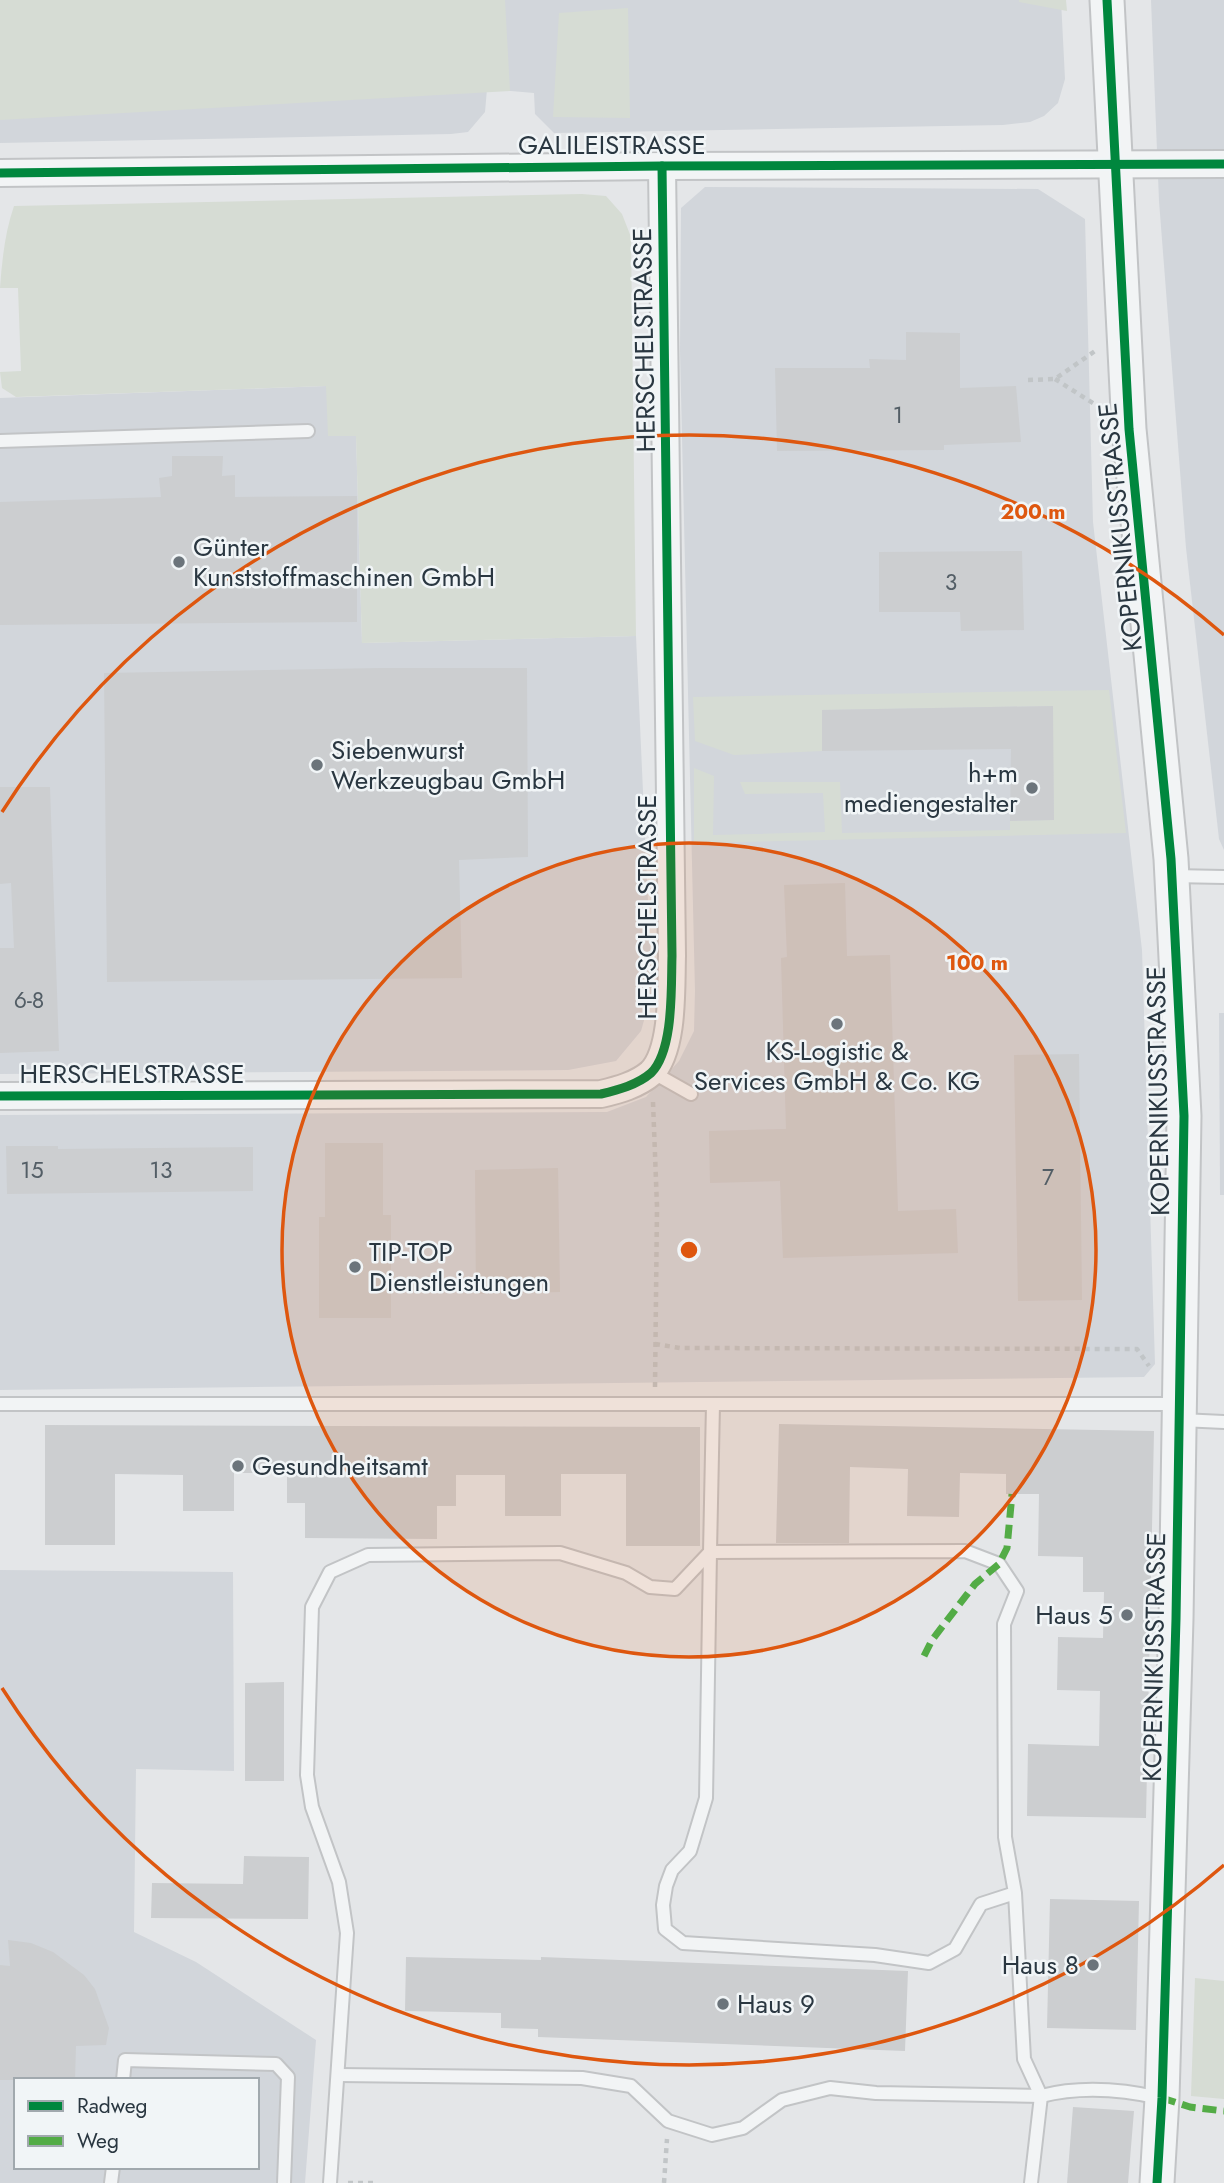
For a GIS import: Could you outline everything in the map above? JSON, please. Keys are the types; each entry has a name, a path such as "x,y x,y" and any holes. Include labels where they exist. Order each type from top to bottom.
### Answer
{"street":[{"name":"KOPERNIKUSSTRASSE","path":"1107,0 1129,429 1172,876 1184,1116 1180,1412 1163,2098 1157,2183"},
{"name":"GALILEISTRASSE","path":"0,173 662,166 1115,167 1224,164"},
{"name":"HERSCHELSTRASSE","path":"0,1096 601,1094 626,1088 652,1072 664,1049 669,1022 672,956 662,166"}],"lane":[{"path":"0,441 308,431"},
{"path":"1172,876 1224,877"},
{"path":"652,1072 691,1094"},
{"path":"0,1404 713,1404 1180,1412 1224,1422"},
{"path":"713,1404 706,1798 690,1852 672,1870 666,1886 663,1905 665,1929 683,1943 875,1955 929,1963 955,1949 981,1904 1015,1893"},
{"path":"330,2183 347,1933 339,1882 312,1807 307,1775 313,1607 330,1572 368,1555 560,1553 626,1573 650,1587 675,1588 710,1552 965,1551 999,1564 1017,1591 1004,1624 1005,1837 1015,1893 1024,2059 1041,2096 1031,2183"},
{"path":"123,2078 125,2060 276,2064 288,2077 284,2183"},
{"path":"339,2075 582,2078 631,2086 668,2121 712,2135 743,2128 782,2100 830,2088 876,2093 1041,2096 1066,2089 1133,2092 1163,2098"}],"path":[{"path":"1028,380 1055,379 1124,328"},
{"path":"1055,379 1129,429"},
{"path":"652,1072 657,1207 655,1406"},
{"path":"655,1344 680,1349 1137,1349 1180,1412"},
{"path":"664,2183 668,2121"}],"shaded area":[{"path":"0,0 1061,0 1065,79 1058,103 1044,116 1030,122 1003,125 554,133 535,114 534,93 487,89 485,112 468,132 451,134 0,143"},
{"path":"0,0 505,0 510,91 0,120"},
{"path":"1066,0 1067,11 1019,2"},
{"path":"1151,0 1224,0 1224,850 1219,839 1186,548 1159,201"},
{"path":"628,8 630,118 553,117 559,13"},
{"path":"705,187 1038,189 1085,219 1093,522 1142,950 1155,1364 1144,1377 0,1390 0,1115 607,1112 646,1097 679,1061 694,1031 695,991 680,351 681,208"},
{"path":"582,194 606,196 622,214 631,237 636,636 362,643 356,436 328,436 326,386 16,397 2,388 0,372 21,371 18,288 0,288 4,246 14,206"},
{"path":"326,386 356,436 362,643 636,636 652,992 641,1031 616,1061 568,1070 0,1074 0,398"},
{"path":"1109,690 1126,833 694,843 694,768 714,776 713,835 825,832 823,793 745,794 740,782 840,782 842,833 1010,830 1010,821 1054,820 1052,706 822,710 822,751 734,755 695,741 693,697"},
{"path":"1219,1013 1224,1013 1224,1195 1220,1195"},
{"path":"0,1570 233,1572 234,1771 136,1769 134,1932 196,1962 316,2040 305,2183 0,2183"},
{"path":"1195,1978 1224,1981 1224,2099 1191,2096"}],"building":[{"path":"906,332 960,333 960,388 1016,386 1021,442 944,445 944,450 777,451 775,368 870,368 869,359 906,360"},
{"name":"Günter Kunststoffmaschinen GmbH","path":"172,456 223,456 222,476 235,475 235,497 357,496 357,622 0,625 0,502 161,497 159,478 172,476"},
{"path":"1022,551 1024,630 961,631 960,612 879,612 879,552"},
{"name":"Siebenwurst Werkzeugbau GmbH","path":"527,668 528,857 459,860 462,978 107,982 104,673"},
{"name":"h+m mediengestalter","path":"1053,706 1054,820 1010,821 1011,749 822,751 822,710"},
{"path":"0,787 50,787 59,1051 0,1053 0,948 14,948 11,883 0,884"},
{"name":"KS-Logistic & Services GmbH & Co. KG","path":"845,883 847,956 890,955 898,1211 956,1209 958,1253 783,1258 780,1181 710,1183 709,1131 786,1129 781,958 787,957 784,885"},
{"name":"KS-Logistic & Services GmbH & Co. KG","path":"1079,1054 1082,1300 1018,1301 1014,1055"},
{"name":"TIP-TOP Dienstleistungen","path":"325,1143 383,1143 383,1215 391,1215 391,1318 319,1318 319,1217 325,1217"},
{"path":"6,1146 58,1146 58,1149 253,1147 253,1191 7,1194"},
{"path":"558,1168 560,1292 476,1294 475,1170"},
{"name":"Haus 5","path":"779,1424 1154,1431 1146,1818 1027,1816 1028,1744 1099,1746 1100,1691 1057,1690 1058,1637 1103,1638 1104,1592 1083,1592 1083,1557 1038,1556 1039,1494 1006,1494 1006,1474 960,1473 959,1517 907,1516 908,1469 850,1467 849,1543 776,1543"},
{"path":"45,1425 700,1427 700,1546 626,1546 626,1474 561,1474 561,1516 505,1516 505,1475 456,1475 456,1506 437,1506 437,1539 305,1538 305,1503 287,1503 287,1473 234,1473 234,1511 183,1511 183,1475 115,1474 115,1545 45,1545"},
{"path":"284,1682 284,1781 245,1781 245,1683"},
{"path":"244,1856 309,1857 308,1919 151,1918 152,1883 243,1884"},
{"name":"Haus 8","path":"1050,1899 1139,1901 1136,2030 1047,2028"},
{"path":"8,1940 31,1943 53,1952 84,1975 95,1989 109,2028 106,2045 76,2046 75,2078 0,2080 0,1965 10,1966"},
{"name":"Haus 9","path":"406,1957 541,1960 541,1957 908,1971 905,2051 538,2037 538,2029 501,2028 501,2013 405,2011"},
{"path":"1073,2107 1134,2111 1128,2183 1067,2183"}],"marked path":[{"path":"924,1656 932,1640 975,1584 999,1564 1007,1548 1012,1494"},
{"path":"1162,2098 1190,2107 1224,2111"}],"cycle path":[{"path":"1107,0 1129,429 1171,859 1184,1116 1176,1619 1162,2098 1157,2183"},
{"path":"0,173 662,166 1224,164"},
{"path":"0,1096 601,1094 621,1089 651,1073 664,1049 670,1018 672,956 662,166"}],"place":[{"name":"Günter Kunststoffmaschinen GmbH","path":"179,562"},
{"name":"Siebenwurst Werkzeugbau GmbH","path":"317,765"},
{"name":"h+m mediengestalter","path":"1032,788"},
{"name":"KS-Logistic & Services GmbH & Co. KG","path":"837,1024"},
{"name":"TIP-TOP Dienstleistungen","path":"355,1267"},
{"name":"Gesundheitsamt","path":"238,1466"},
{"name":"Haus 5","path":"1127,1615"},
{"name":"Haus 8","path":"1093,1965"},
{"name":"Haus 9","path":"723,2004"}]}
